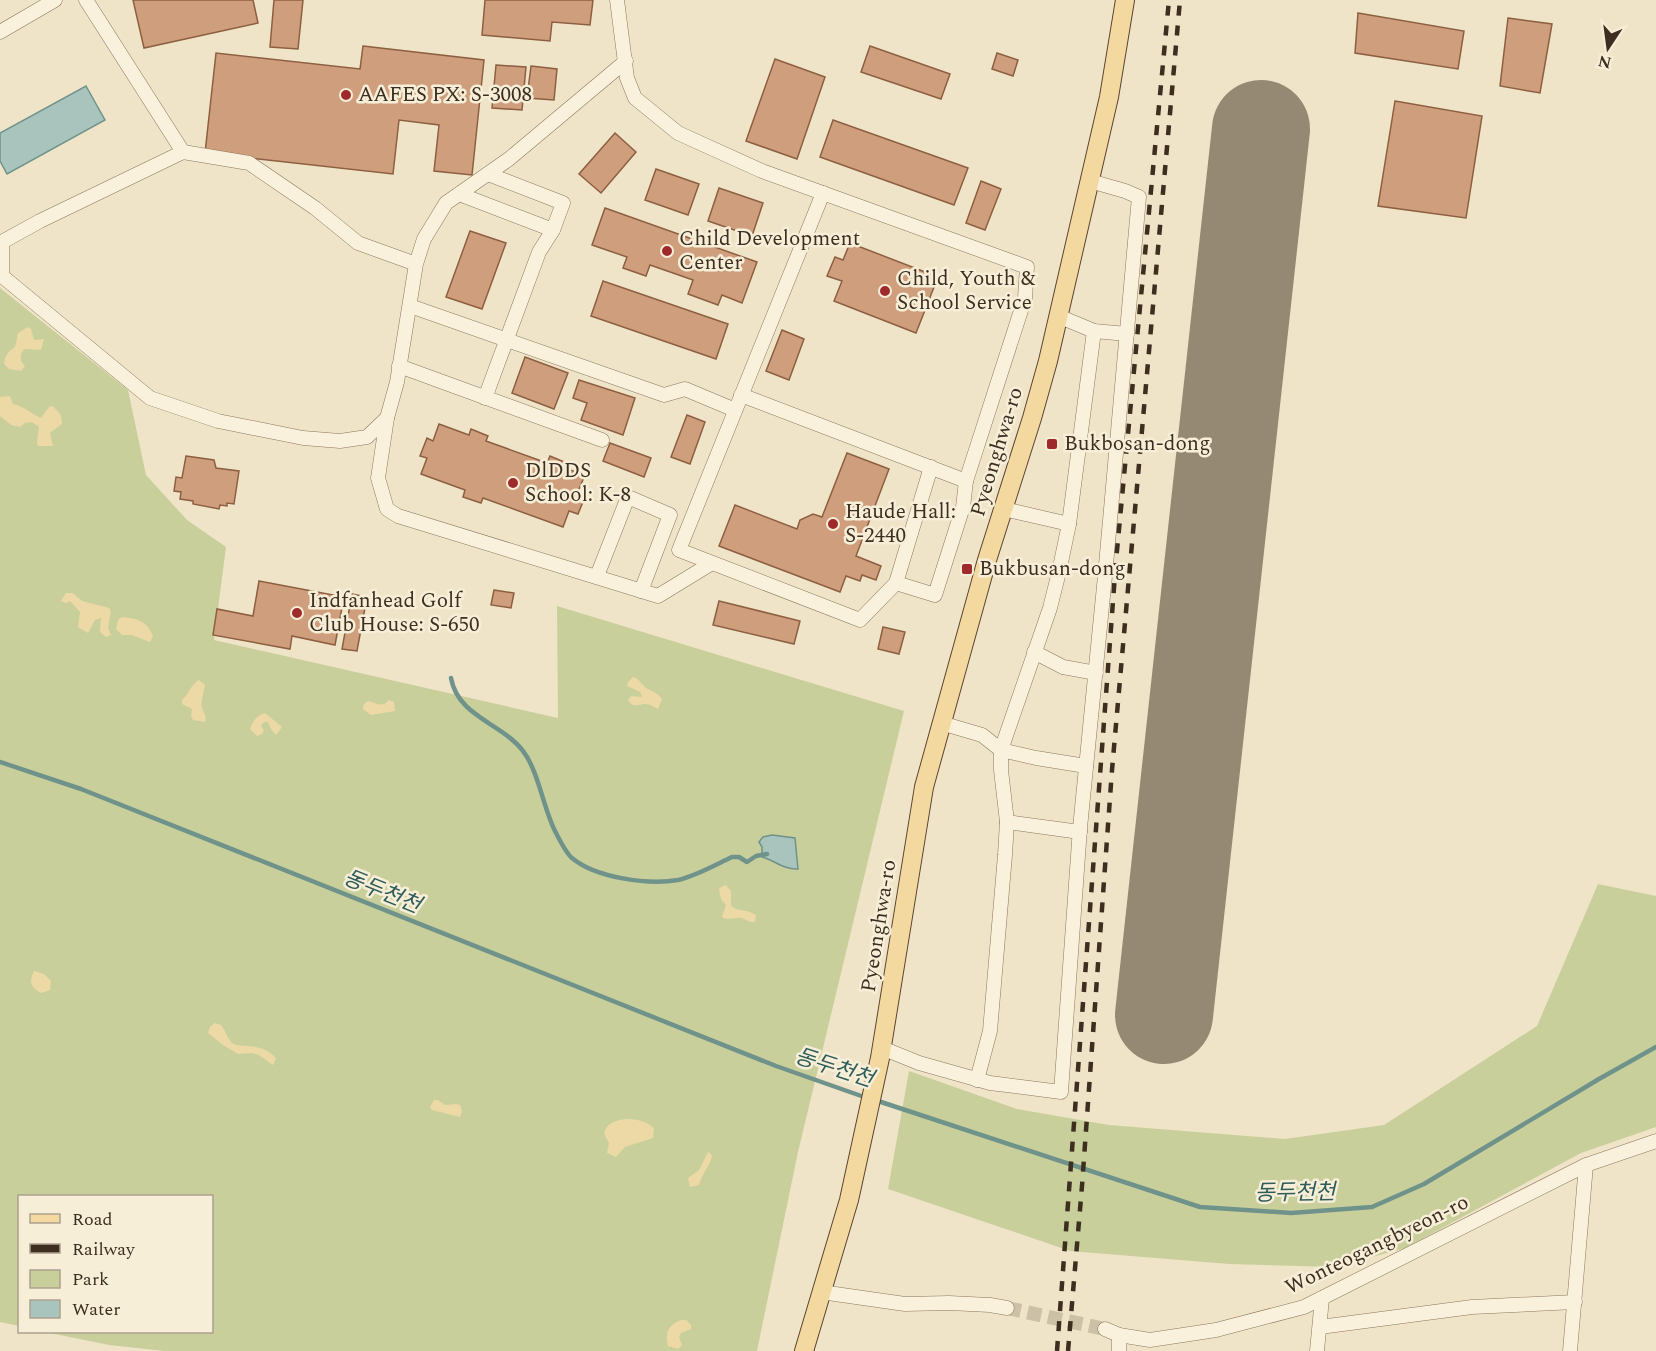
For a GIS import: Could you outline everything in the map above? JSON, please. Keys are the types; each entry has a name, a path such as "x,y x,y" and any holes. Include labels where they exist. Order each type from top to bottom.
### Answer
{"main road":[{"name":"Pyeonghwa-ro","path":"821,1292 854,1179 881,1053 924,787 987,560 1032,418 1109,97 1125,0"},
{"path":"804,1351 821,1292"}],"street":[{"path":"0,32 55,0"},
{"path":"86,0 183,152"},
{"path":"617,0 627,78 635,98 678,133 762,171 1027,267 1025,297 966,481 963,507 935,595 896,583"},
{"path":"626,61 509,159 446,203 424,239 416,264 378,478 387,509 398,516 658,596 712,563"},
{"path":"387,418 367,437 340,441 303,438 218,421 150,398 2,276 2,242 40,220 183,152 249,163 315,208 358,243 416,264"},
{"path":"485,398 539,252 553,230 563,203 488,174"},
{"path":"881,1053 990,1083 1061,1092 1080,832 1139,197 1090,181"},
{"path":"823,193 679,550 860,620 896,583 931,467"},
{"path":"459,194 553,230"},
{"path":"410,306 664,395 685,389 735,410"},
{"path":"1058,316 1094,330 1127,334"},
{"path":"977,1080 991,1022 1006,822 1001,750 1050,608 1069,524 1094,330"},
{"path":"399,366 602,440"},
{"path":"741,395 966,481"},
{"path":"597,576 628,496 670,515 641,591"},
{"path":"1004,509 1069,524"},
{"path":"1034,651 1063,667 1096,673"},
{"path":"941,723 982,735 1001,750 1086,766"},
{"path":"1006,822 1080,832"},
{"name":"Wonteogangbyeon-ro","path":"1105,1329 1119,1335 1150,1340 1216,1330 1304,1307 1586,1165 1656,1141"},
{"path":"1570,1351 1586,1165"},
{"path":"821,1292 905,1304 949,1303 1007,1308"},
{"path":"1317,1351 1323,1298"},
{"path":"1320,1327 1472,1307 1575,1302"},
{"path":"1119,1335 1119,1351"}],"green space":[{"path":"0,288 128,390 146,475 187,520 226,547 214,640 558,718 557,606 904,711 798,1152 757,1351 165,1351 109,1345 50,1333 213,1333 213,1195 18,1195 18,1326 0,1322"},
{"path":"1598,884 1656,896 1656,1127 1581,1153 1405,1248 1336,1267 1229,1264 1070,1251 888,1189 909,1071 1017,1109 1109,1125 1285,1139 1384,1125 1537,1026"}],"sand":[{"path":"28,327 31,329 34,340 44,339 41,350 24,349 21,361 25,366 21,371 9,369 4,364 6,356 15,347 18,333"},
{"path":"10,396 13,404 41,418 49,407 52,406 58,412 62,424 50,433 53,446 38,446 39,427 32,422 20,427 11,425 0,416 0,397"},
{"path":"66,593 73,593 82,601 109,608 111,611 108,628 111,635 106,637 100,632 101,618 95,620 88,633 78,627 80,612 70,601 66,603 61,601"},
{"path":"122,617 132,618 145,624 153,636 150,642 132,635 122,635 116,629 118,620"},
{"path":"633,677 662,699 658,709 646,704 633,705 628,700 631,696 642,697 640,692 627,686"},
{"path":"199,680 205,685 201,705 206,718 205,722 193,720 192,709 182,704 182,700"},
{"path":"389,700 394,702 395,711 371,715 363,709 363,705 368,701 382,704"},
{"path":"265,713 282,727 276,735 268,722 264,722 261,726 264,730 262,734 257,736 250,729 252,723"},
{"path":"726,885 731,891 731,906 756,915 755,922 741,918 722,917 726,905 721,899 719,888"},
{"path":"34,971 44,974 51,981 50,990 41,993 35,989 31,981"},
{"path":"215,1023 221,1025 234,1044 257,1047 270,1052 276,1058 273,1065 259,1055 238,1054 223,1045 208,1033 210,1027"},
{"path":"434,1100 445,1105 460,1105 462,1111 460,1117 432,1110 430,1107"},
{"path":"626,1119 641,1121 654,1128 653,1138 625,1147 616,1157 607,1153 609,1143 604,1134 605,1130 615,1121"},
{"path":"708,1152 712,1155 711,1159 699,1185 690,1187 688,1178 699,1170"},
{"path":"681,1320 686,1320 691,1325 691,1329 681,1333 679,1337 682,1345 678,1349 668,1346 667,1337 670,1327"}],"water":[{"path":"86,86 105,120 7,174 0,161 0,133"},
{"path":"772,835 795,838 798,869 788,868 762,857 762,847 759,842 763,837"}],"building":[{"path":"133,0 253,0 258,23 144,48"},
{"path":"274,0 303,0 298,49 270,47"},
{"path":"485,0 593,0 590,25 552,22 550,41 482,35"},
{"path":"1358,13 1464,31 1458,69 1355,53"},
{"path":"1508,18 1552,24 1540,93 1500,86"},
{"name":"AAFES PX: S-3008","path":"363,46 484,60 472,175 434,171 439,125 399,120 393,174 205,153 216,53 360,69"},
{"path":"870,46 950,74 941,99 861,72"},
{"path":"997,53 1018,60 1013,76 992,69"},
{"path":"775,59 825,77 797,159 746,141"},
{"path":"496,65 526,67 522,110 492,108"},
{"path":"531,66 557,69 554,100 527,98"},
{"path":"1395,101 1482,116 1466,218 1378,206"},
{"path":"833,120 968,168 954,205 820,157"},
{"path":"615,133 636,152 601,193 579,174"},
{"path":"656,169 699,184 688,215 645,200"},
{"path":"981,181 1001,189 985,230 966,223"},
{"path":"719,188 763,203 752,236 708,221"},
{"name":"Child Development Center","path":"605,208 757,262 742,303 722,295 718,305 688,294 693,280 650,265 646,276 623,268 627,257 592,245"},
{"path":"470,231 506,243 482,309 446,297"},
{"name":"Child, Youth & School Service","path":"850,243 938,277 916,333 834,301 842,281 827,276 835,257 843,260"},
{"path":"603,281 728,324 716,359 591,316"},
{"path":"782,330 804,339 789,380 766,371"},
{"path":"525,357 568,373 554,409 512,393"},
{"path":"579,380 635,398 623,435 581,420 587,403 573,398"},
{"path":"687,415 705,422 690,464 671,457"},
{"name":"DlDDS School: K-8","path":"439,424 469,435 471,429 488,436 486,441 547,463 550,456 569,464 567,469 585,475 577,494 585,497 578,514 569,511 563,527 483,498 481,503 463,497 465,490 421,474 427,458 420,456 427,438 433,441"},
{"path":"610,443 651,458 644,477 603,461"},
{"name":"Haude Hall: S-2440","path":"847,453 889,469 856,556 881,566 876,580 862,575 860,581 846,576 840,592 719,546 735,505 797,529 800,520 813,514 822,517"},
{"path":"186,456 214,460 216,468 239,471 234,504 220,505 219,509 180,499 181,492 174,491 176,477 182,478"},
{"name":"Indfanhead Golf Club House: S-650","path":"259,581 344,597 335,645 292,636 290,649 213,635 217,609 253,616"},
{"path":"494,590 514,593 511,608 491,605"},
{"path":"352,594 367,597 357,651 342,649"},
{"path":"719,601 800,621 794,644 713,625"},
{"path":"883,627 905,632 899,654 878,649"}],"waterway":[{"path":"451,678 462,702 471,711 514,741 523,751 533,769 558,838 570,856 582,865 594,871 638,881 666,881 692,876 732,857 739,857 747,862 756,856 767,854"},
{"name":"동두천천","path":"0,762 81,789 776,1066 867,1098"},
{"name":"동두천천","path":"875,1100 1200,1207 1291,1213 1372,1207 1424,1184 1656,1047"}],"runway":[{"path":"1164,1015 1261,129"}],"tunnel":[{"path":"1007,1308 1105,1329"}],"railway":[{"path":"1057,1351 1116,561 1169,0"},
{"path":"1068,1351 1112,770 1180,0"}],"place":[{"name":"AAFES PX: S-3008","path":"346,95"},
{"name":"Child Development Center","path":"667,251"},
{"name":"Child, Youth & School Service","path":"885,291"},
{"name":"Bukbosan-dong","path":"1052,444"},
{"name":"DlDDS School: K-8","path":"513,483"},
{"name":"Haude Hall: S-2440","path":"833,524"},
{"name":"Bukbusan-dong","path":"967,569"},
{"name":"Indfanhead Golf Club House: S-650","path":"297,613"}]}
